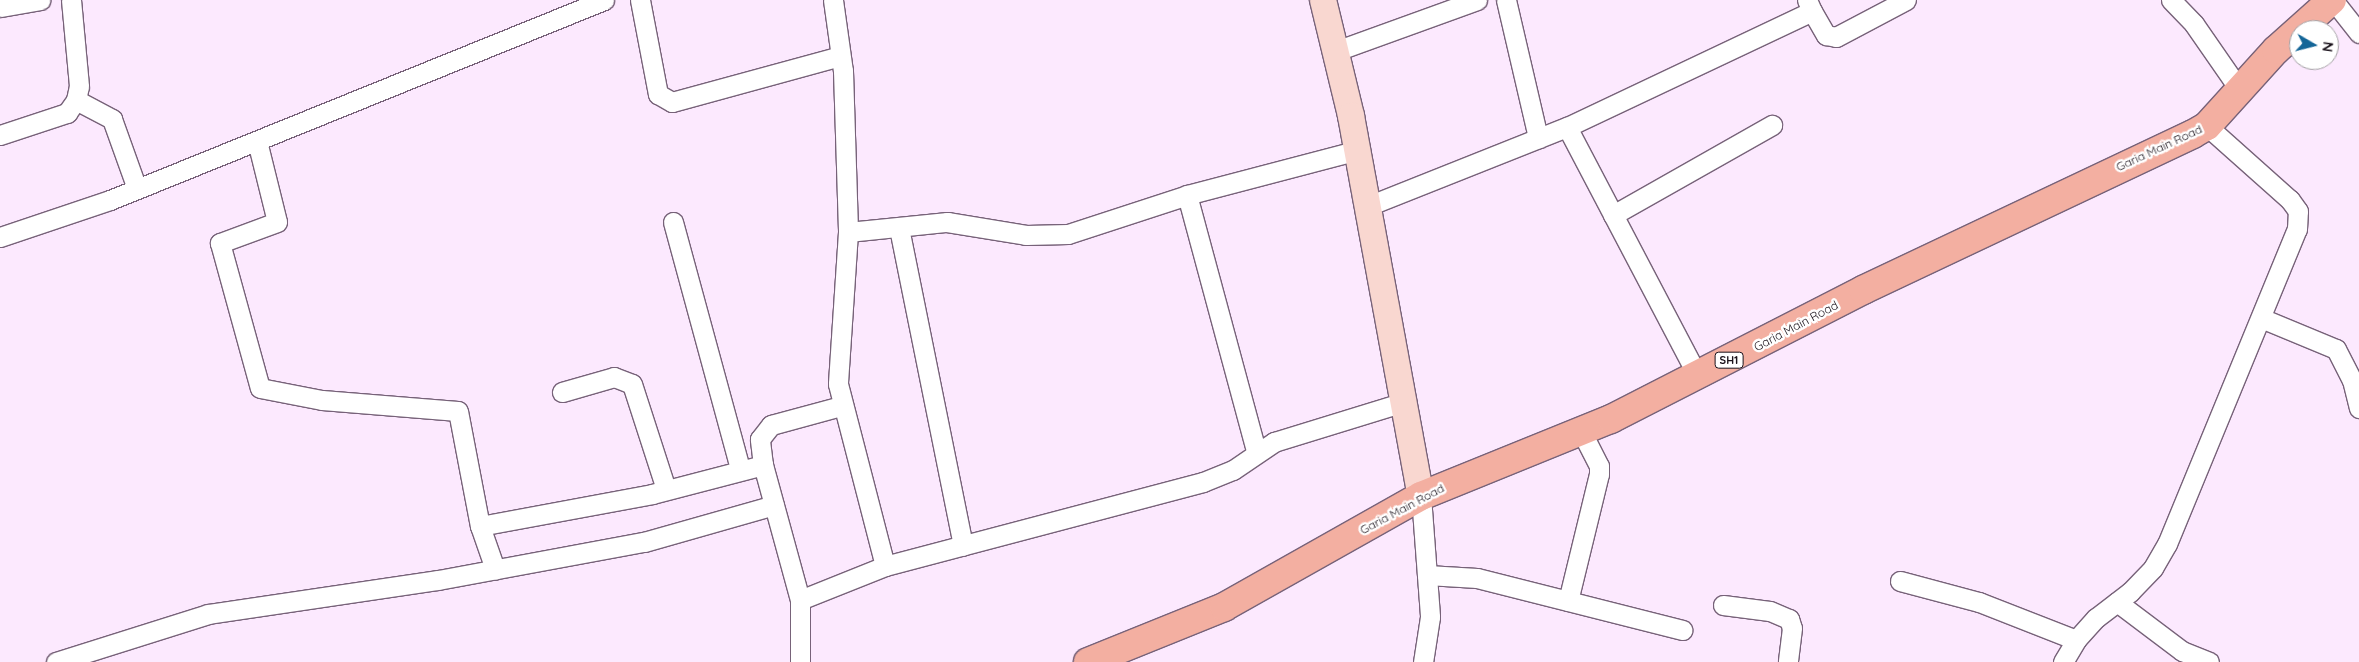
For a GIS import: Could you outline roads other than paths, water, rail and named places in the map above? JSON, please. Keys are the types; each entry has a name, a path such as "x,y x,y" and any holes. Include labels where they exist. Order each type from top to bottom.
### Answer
{"main road":[{"path":"1323,0 1358,150 1421,496"},
{"name":"Garia Main Road","path":"1088,662 1224,607 1421,496 1582,432 1863,290 2206,126 2239,89 2333,0"}],"street":[{"path":"0,7 40,0"},
{"path":"0,135 66,112 76,100 79,86 71,0"},
{"path":"0,237 137,189 604,0"},
{"path":"640,0 658,94 672,102 840,56"},
{"path":"833,0 840,56 848,232 837,366 841,406 885,566"},
{"path":"1336,51 1477,0"},
{"path":"1506,0 1538,138"},
{"path":"1368,206 1566,127 1810,6 1826,35 1836,37 1906,0"},
{"path":"2171,0 2194,24 2239,89"},
{"path":"2333,0 2359,33"},
{"path":"76,100 112,119 137,189"},
{"path":"1614,215 1772,125"},
{"path":"2064,662 2076,640 2153,568 2168,544 2261,318 2290,253 2298,211 2282,192 2206,126"},
{"path":"1566,127 1697,375"},
{"path":"257,141 278,222 220,243 260,388 322,400 458,411 480,526 495,569"},
{"path":"848,232 947,222 1026,235 1058,236 1187,195 1358,150"},
{"path":"1187,195 1256,451"},
{"path":"673,222 740,469"},
{"path":"898,228 962,546"},
{"path":"2261,318 2336,350 2352,380 2359,408"},
{"path":"562,392 614,377 624,378 632,384 666,490"},
{"path":"800,600 885,566 1203,482 1233,470 1256,451 1404,402"},
{"path":"800,662 800,600 762,464 760,439 771,425 841,406"},
{"path":"1568,601 1598,474 1598,466 1582,432"},
{"path":"480,526 666,490 762,464"},
{"path":"1421,496 1430,617 1423,662"},
{"path":"56,662 208,614 495,569 644,542 774,505"},
{"path":"1426,575 1477,578 1683,630"},
{"path":"1900,581 1979,602 2076,640"},
{"path":"2117,602 2182,651 2209,662"},
{"path":"1723,604 1770,611 1789,619 1792,628 1788,662"}]}
